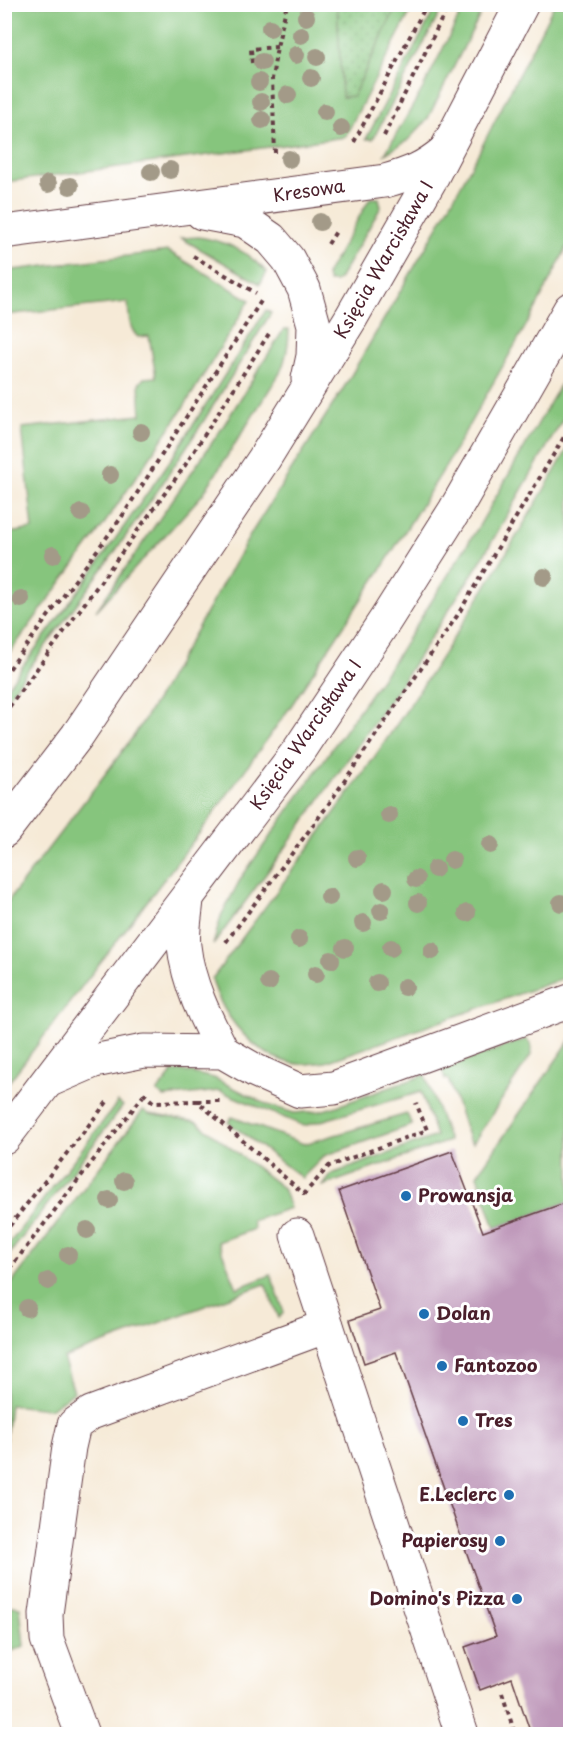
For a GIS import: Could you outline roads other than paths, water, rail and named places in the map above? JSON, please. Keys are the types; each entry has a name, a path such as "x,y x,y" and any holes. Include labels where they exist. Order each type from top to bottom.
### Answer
{"street":[{"name":"Księcia Warcisława I","path":"4,831 77,736 264,459 306,392 351,318 445,151 522,4"},
{"name":"Kresowa","path":"4,232 385,181 428,166 445,151"},
{"name":"Kresowa","path":"165,211 212,214 245,221 271,239 288,259 304,289 314,325 313,356 306,392"},
{"name":"Księcia Warcisława I","path":"4,1138 299,750 461,500 570,309"},
{"path":"187,899 183,945 190,975 207,1021 223,1052"},
{"path":"48,1080 94,1061 144,1051 223,1052 256,1071 300,1090 334,1088 570,1001"},
{"path":"297,1234 462,1734"},
{"path":"82,1734 48,1640 46,1614 74,1425 91,1413 327,1326"}],"place":[{"name":"Prowansja","path":"406,1196"},
{"name":"Dolan","path":"424,1314"},
{"name":"Fantozoo","path":"442,1366"},
{"name":"Tres","path":"463,1421"},
{"name":"E.Leclerc","path":"509,1495"},
{"name":"Papierosy","path":"500,1541"},
{"name":"Domino's Pizza","path":"517,1599"}]}
